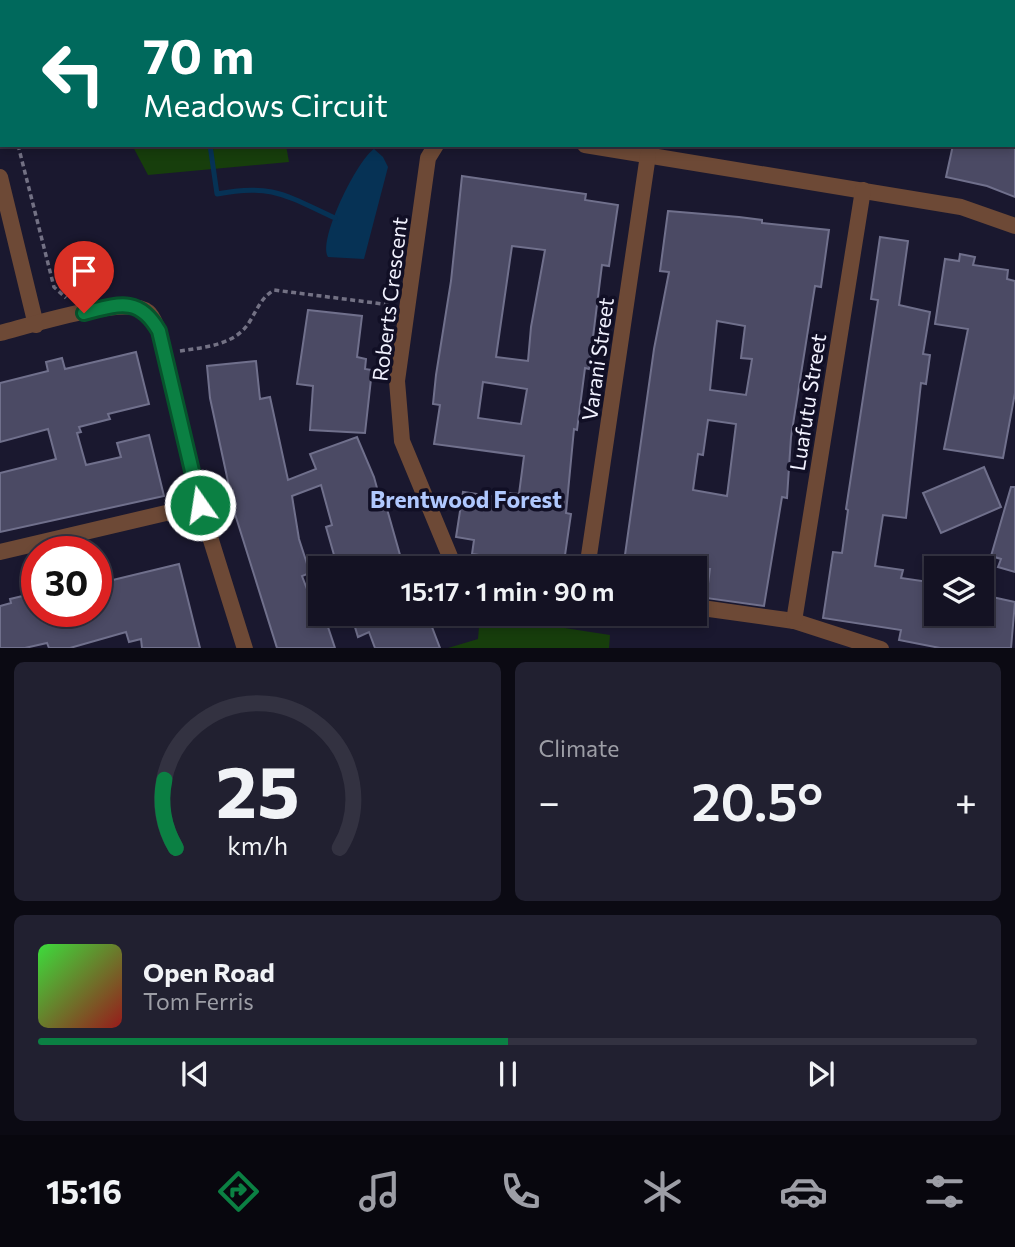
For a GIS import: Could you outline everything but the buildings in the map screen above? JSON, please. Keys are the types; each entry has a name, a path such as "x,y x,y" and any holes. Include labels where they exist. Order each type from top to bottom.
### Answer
{"street":[{"name":"Roberts Crescent","path":"435,147 428,159 397,381 402,441 450,556"},
{"path":"598,147 961,207 1015,226"},
{"name":"Varani Street","path":"589,556 648,155"},
{"path":"0,177 36,325"},
{"name":"Luafutu Street","path":"794,621 863,190"},
{"path":"0,333 128,304 149,312 159,331 200,505 246,648"},
{"path":"0,552 200,505"},
{"path":"707,609 794,621 878,648"}],"path":[{"path":"19,147 54,287 64,298 72,299"},
{"path":"164,354 220,345 249,324 265,296 274,290 407,307"}],"green space":[{"path":"133,147 286,147 289,162 148,175"},
{"path":"479,626 552,626 610,635 609,648 448,648 478,639"}],"water":[{"path":"374,149 383,157 388,167 364,259 328,257 328,235 340,201 358,168"}],"waterway":[{"path":"210,147 217,194 265,191 291,198 335,218"}],"district":[{"name":"Brentwood Forest","path":"466,499"}],"route":[{"path":"84,313 128,304 149,312 159,331 200,505"}]}
